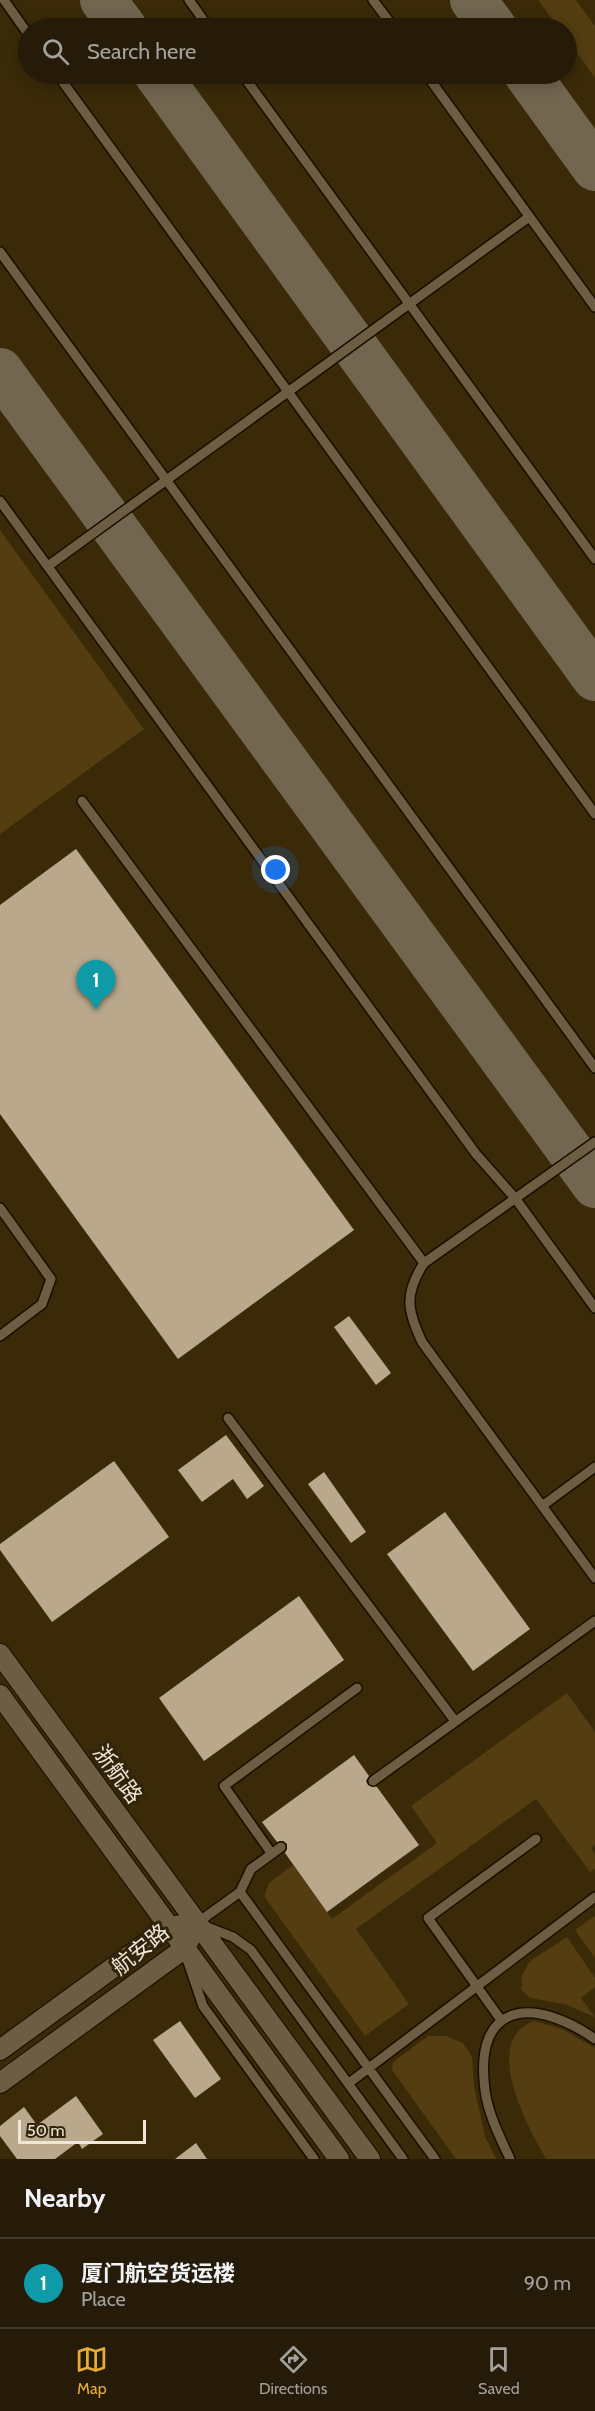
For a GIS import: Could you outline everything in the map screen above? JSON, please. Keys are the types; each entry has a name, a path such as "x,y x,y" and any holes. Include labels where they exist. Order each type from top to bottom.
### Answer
{"street":[{"name":"浙航路","path":"0,1654 370,2159"},
{"path":"0,1695 339,2159"},
{"name":"航安路","path":"0,2050 169,1927 197,1923"},
{"name":"航安路","path":"0,2083 185,1948 197,1923"}],"lane":[{"path":"4,0 18,20"},
{"path":"189,0 202,18"},
{"path":"373,0 386,18"},
{"path":"64,84 595,814"},
{"path":"249,84 595,559"},
{"path":"433,84 595,307"},
{"path":"48,566 530,217"},
{"path":"0,252 595,1068"},
{"path":"0,501 476,1154 515,1198 595,1308"},
{"path":"82,801 424,1263"},
{"path":"595,1142 424,1263 413,1280 408,1301 413,1322 422,1342 595,1578"},
{"path":"0,1208 51,1279 42,1304 0,1336"},
{"path":"228,1418 455,1721"},
{"path":"542,1506 595,1467"},
{"path":"373,1781 595,1621"},
{"path":"272,1854 224,1786 357,1688"},
{"path":"501,2019 428,1918 536,1839"},
{"path":"197,1923 240,1892 251,1869 281,1847"},
{"path":"240,1892 435,2159"},
{"path":"349,2083 595,1897"},
{"path":"197,1923 233,1937 251,1950 403,2159"},
{"path":"185,1948 192,1978 203,2006 314,2159"},
{"path":"510,2159 495,2128 485,2091 484,2053 490,2034 501,2019 520,2012 539,2013 565,2022 595,2039"}],"shaded area":[{"path":"0,0 595,0 595,2159 0,2159"},
{"path":"538,0 576,0 595,26 595,78 577,53 577,18 552,18"},
{"path":"0,530 144,729 0,834"},
{"path":"567,1693 595,1732 595,1845 591,1848 595,1854 595,1869 590,1872 536,1799 356,1929 409,2004 365,2036 264,1896 269,1883 293,1865 332,1919 437,1843 411,1806"},
{"path":"595,1916 595,1958 575,1930"},
{"path":"567,1937 595,1978 595,1987 581,1998 595,2017 564,2004 530,1998 521,1990 522,1975 530,1961"},
{"path":"534,2021 562,2029 595,2048 595,2159 546,2159 520,2107 509,2065 511,2047 518,2031"},
{"path":"428,2036 446,2036 463,2043 472,2057 474,2086 485,2137 496,2159 456,2159 392,2070 393,2062"}],"building":[{"path":"76,849 354,1230 178,1359 0,1114 0,905"},
{"path":"349,1316 391,1373 376,1385 334,1327"},
{"path":"226,1435 264,1486 247,1499 233,1479 202,1502 178,1470"},
{"path":"114,1461 169,1537 52,1622 0,1550 0,1544"},
{"path":"324,1472 366,1532 351,1543 308,1484"},
{"path":"445,1512 530,1629 473,1671 387,1554"},
{"path":"299,1596 344,1660 204,1761 159,1698"},
{"path":"354,1755 369,1776 366,1781 368,1785 377,1787 419,1845 327,1912 285,1853 287,1844 283,1841 277,1842 262,1822"},
{"path":"180,2021 221,2079 195,2098 153,2040"},
{"path":"76,2096 103,2134 82,2149 78,2142 55,2159 17,2159 0,2136 0,2126 24,2107 37,2125"},
{"path":"196,2143 207,2159 175,2159"}],"taxiway":[{"path":"103,0 116,18"},
{"path":"473,0 486,18"},
{"path":"164,84 595,678"},
{"path":"534,84 595,168"},
{"path":"0,371 595,1185"}],"place":[{"name":"厦门航空货运楼","path":"96,1010"}]}
